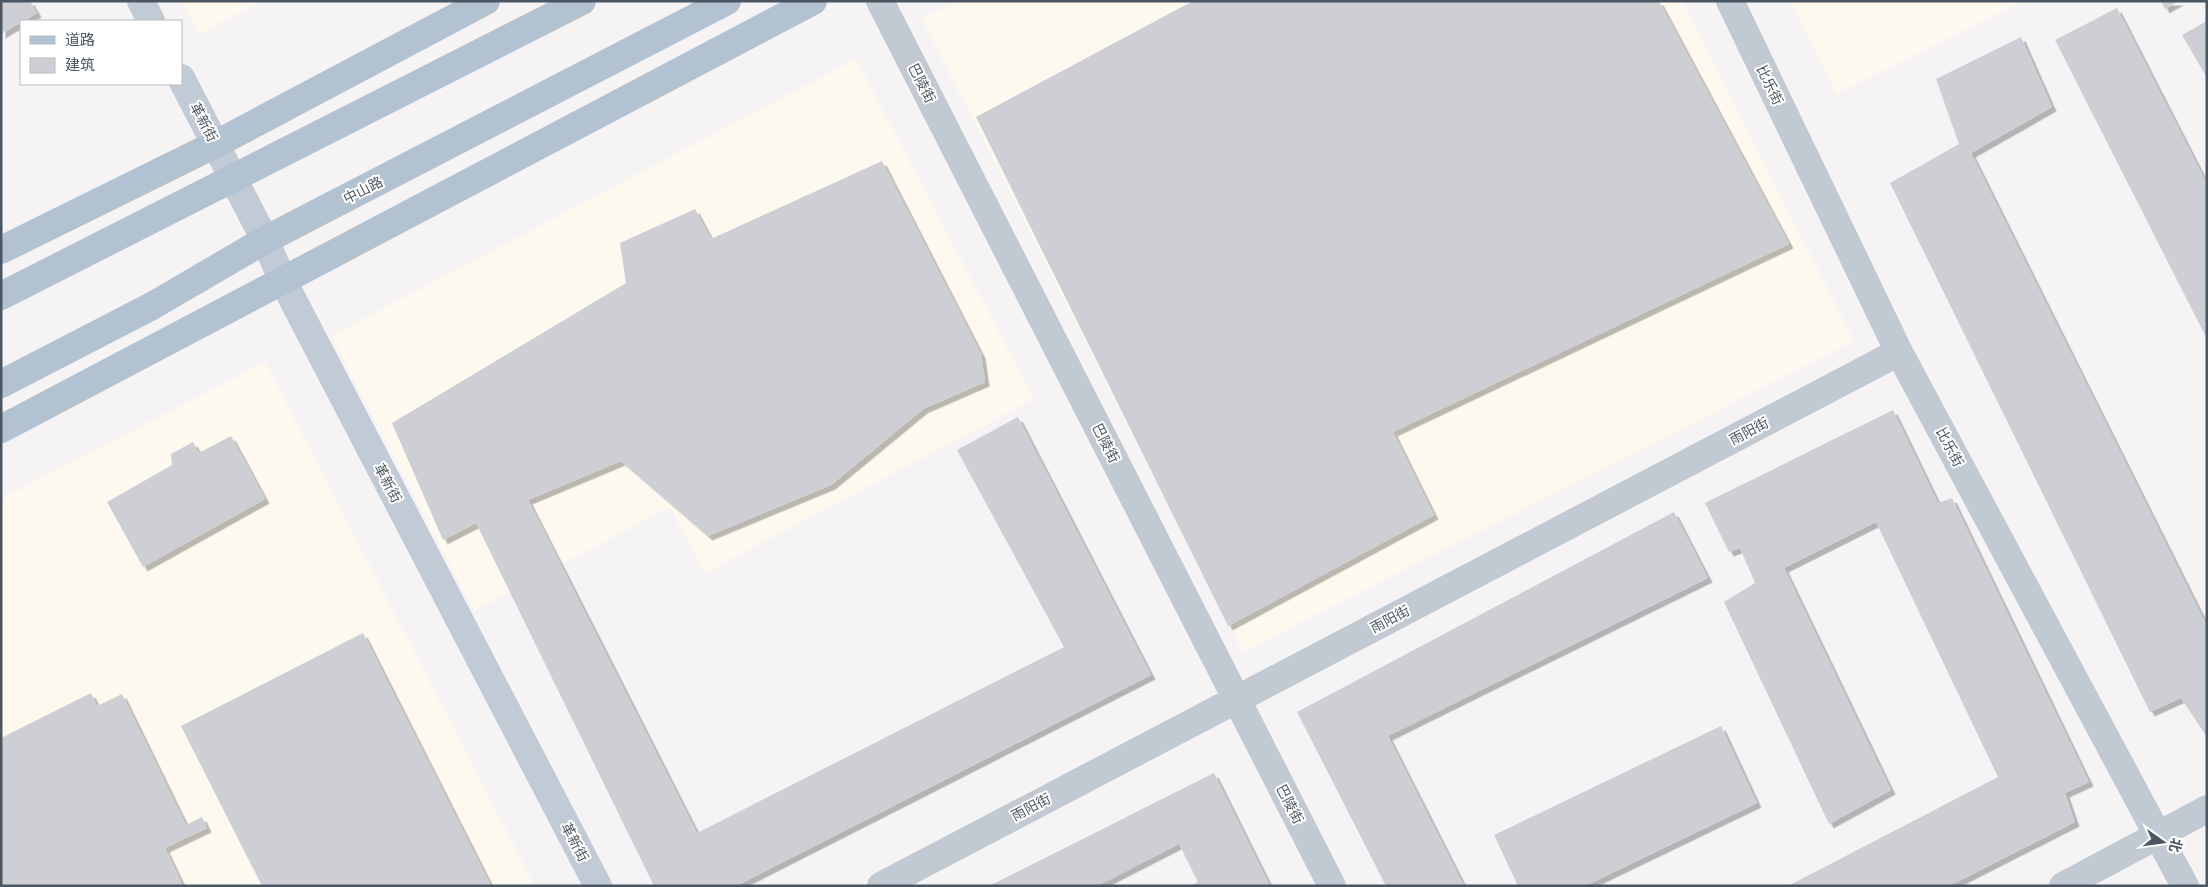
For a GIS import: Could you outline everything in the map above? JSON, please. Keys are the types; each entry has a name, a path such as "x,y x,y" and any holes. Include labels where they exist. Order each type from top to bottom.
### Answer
{"main road":[{"path":"141,1 150,20"},
{"path":"1,250 216,144 486,1"},
{"path":"1,296 582,1"},
{"name":"中山路","path":"1,384 152,306 265,240 727,1"},
{"path":"1,429 813,1"},
{"name":"革新街","path":"182,80 265,240 283,281 598,886"}],"street":[{"name":"巴陵街","path":"880,1 1332,886"},
{"name":"比乐街","path":"1730,1 1899,352 2185,886"},
{"name":"雨阳街","path":"881,886 1899,352"},
{"path":"2063,886 2157,834 2207,809"}],"shaded area":[{"path":"182,1 262,1 199,34"},
{"path":"956,1 1682,1 1854,341 1243,652 922,19"},
{"path":"1791,1 2024,1 1836,94"},
{"path":"856,59 1034,399 705,573 670,507 474,611 331,336"},
{"path":"265,362 535,886 1,886 1,499"}],"building":[{"path":"1,1 30,1 37,13 25,20 20,20 20,23 1,34"},
{"path":"1193,1 1659,1 1789,244 1393,432 1434,515 1228,626 976,117"},
{"path":"2161,1 2179,1 2165,9"},
{"path":"2117,8 2207,184 2207,339 2055,40"},
{"path":"2207,21 2207,78 2182,35"},
{"path":"2021,37 2052,107 1971,153 2207,626 2207,737 2181,698 2150,712 1890,183 1959,144 1936,79"},
{"path":"882,161 981,354 985,382 923,409 831,485 708,536 621,461 528,500 697,833 1064,647 957,450 1018,417 1151,675 736,886 654,886 476,523 443,540 392,423 626,283 620,243 695,209 711,239"},
{"path":"1893,410 1938,503 1952,498 2089,782 2065,793 2075,822 1949,886 1788,886 1998,777 1876,522 1784,568 1891,790 1829,824 1724,602 1755,583 1740,548 1729,552 1705,503"},
{"path":"231,436 265,499 143,567 107,502 172,465 171,454 193,442 199,453"},
{"path":"1674,512 1708,578 1388,736 1464,886 1386,886 1297,712"},
{"path":"363,633 491,886 262,886 181,726"},
{"path":"91,693 97,706 122,694 186,825 202,817 207,828 165,848 183,886 1,886 1,738"},
{"path":"1721,726 1757,803 1585,886 1518,886 1494,835"},
{"path":"1214,773 1270,886 1190,886 1198,882 1179,844 1097,886 989,886"}]}
